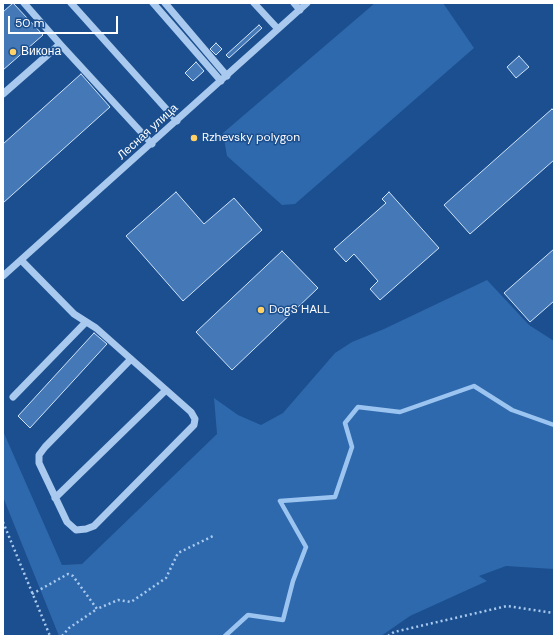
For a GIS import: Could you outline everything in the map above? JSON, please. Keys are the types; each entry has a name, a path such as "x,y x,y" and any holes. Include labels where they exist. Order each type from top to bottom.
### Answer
{"street":[{"path":"24,3 152,144"},
{"path":"71,3 177,121"},
{"path":"153,3 224,78"},
{"path":"165,3 224,78"},
{"path":"254,3 278,29"},
{"path":"294,3 300,10"},
{"name":"Лесная улица","path":"3,276 152,144 307,3"},
{"path":"3,94 60,44"},
{"path":"21,260 74,314 85,323 96,328 191,412 195,419 194,425 94,526 76,530 67,522 39,463 39,455 45,447 131,359"},
{"path":"14,397 85,323"},
{"path":"56,498 166,390"}],"path":[{"path":"3,522 50,636"},
{"path":"62,636 69,628 97,609 118,600 131,602 166,578 178,554 213,536"},
{"path":"32,594 68,574 73,576 97,609"},
{"path":"388,636 394,632 507,606 554,613"}],"shaded area":[{"path":"375,3 443,3 474,48 295,204 282,205 227,156 223,133"},
{"path":"487,280 529,325 554,341 554,569 506,566 479,576 487,581 410,616 381,636 59,636 3,497 3,431 62,565 82,564 217,434 214,398 238,415 261,425 283,413 335,353 352,342 384,329"}],"building":[{"name":"Викона","path":"13,3 43,35 3,70 3,12"},
{"path":"259,25 262,28 229,58 226,55"},
{"path":"216,43 222,49 216,55 210,49"},
{"path":"519,56 529,67 516,78 507,67"},
{"path":"196,62 204,71 193,81 185,73"},
{"path":"81,74 110,107 3,203 3,144"},
{"path":"552,109 554,111 554,160 470,234 444,205"},
{"path":"176,192 204,224 234,198 262,230 183,301 126,236"},
{"path":"389,192 439,248 380,300 370,289 378,281 354,254 346,262 334,249 386,203 382,199"},
{"path":"554,249 554,301 530,322 504,293"},
{"path":"282,251 318,288 232,370 196,332"},
{"path":"94,333 107,344 30,428 18,416"}],"waterway":[{"path":"225,636 248,615 283,620 293,581 306,547 280,501 335,497 352,447 345,423 358,407 400,412 474,386 512,410 554,425"}],"place":[{"name":"Викона","path":"13,52"},
{"name":"Rzhevsky polygon","path":"194,138"},
{"name":"DogS HALL","path":"261,310"}]}
